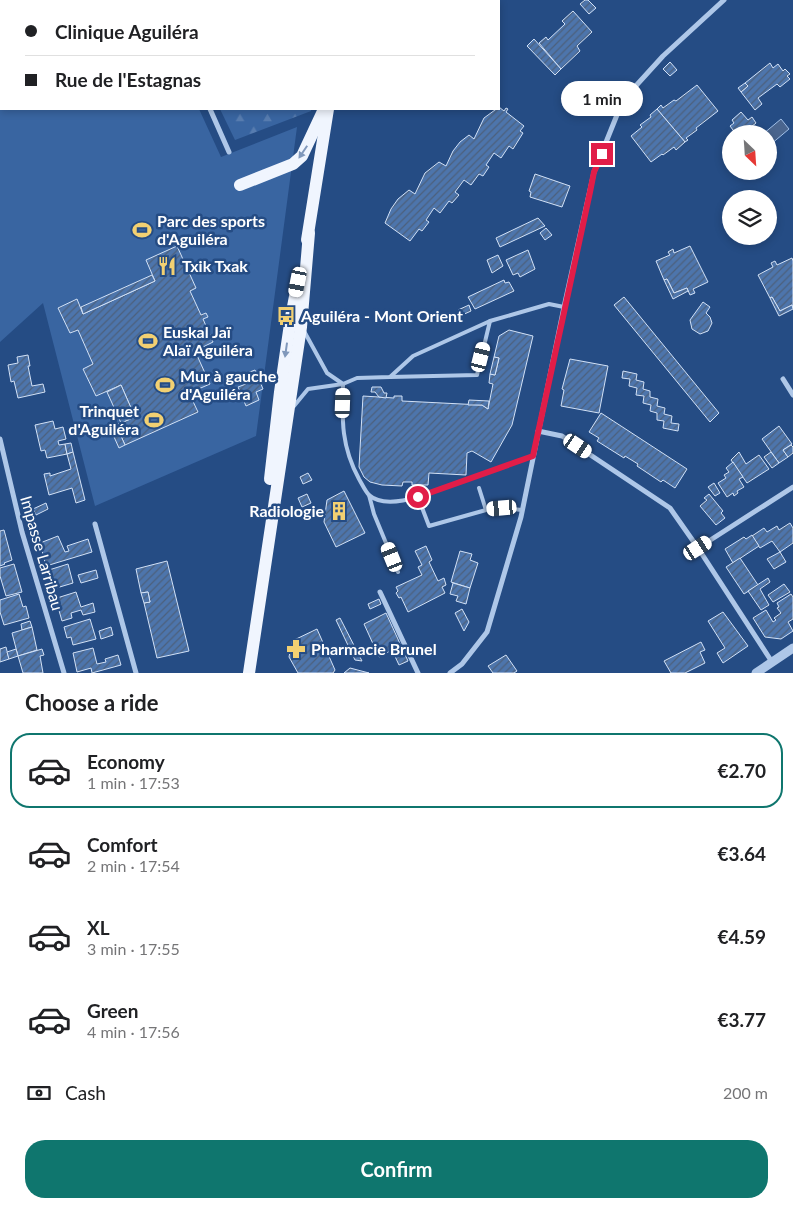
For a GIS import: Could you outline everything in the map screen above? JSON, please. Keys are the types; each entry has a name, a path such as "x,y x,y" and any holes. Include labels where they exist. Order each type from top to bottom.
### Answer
{"main road":[{"path":"240,185 293,164 302,156 324,110"},
{"path":"271,530 269,494 274,434 291,316 309,233 328,110"},
{"path":"249,673 301,326 309,233"}],"street":[{"path":"450,673 462,664 487,632 522,510 594,172 623,100 663,56 724,0"},
{"path":"210,110 229,152"},
{"path":"783,379 793,395"},
{"path":"538,431 562,436 670,508 772,662"},
{"name":"Impasse Larribau","path":"0,439 22,532 64,673"},
{"path":"698,548 793,487"},
{"path":"95,524 136,673"},
{"path":"380,592 418,673"},
{"path":"756,673 793,648"}],"lane":[{"path":"390,377 413,356 490,321 549,304 564,307"},
{"path":"288,413 308,389 343,384 357,378 476,375 490,321"},
{"path":"301,326 327,373 343,384"},
{"path":"343,384 342,422 344,440 356,474 369,495 374,514 398,572"},
{"path":"369,495 378,500 403,501 533,456"},
{"path":"479,488 486,510"},
{"path":"418,497 430,526 486,510 502,508 522,510"}],"green space":[{"name":"Parc des sports d'Aguiléra","path":"0,110 199,110 221,157 297,127 256,436 95,506 43,303 0,342"},
{"path":"220,110 311,110 311,111 235,140"}],"shaded area":[{"path":"781,119 789,129 778,138 778,125 774,125"}],"building":[{"path":"588,0 596,8 589,14 580,4"},
{"path":"573,11 592,32 577,46 580,51 561,69 539,43 546,37 548,40 565,24 562,21"},
{"path":"534,39 561,69 555,75 527,46"},
{"path":"670,62 677,70 670,76 663,69"},
{"path":"770,63 773,68 778,64 783,71 785,69 790,74 787,76 790,79 780,87 777,84 758,98 762,104 755,110 741,92 748,86 745,83"},
{"path":"745,83 748,86 741,92 738,88"},
{"path":"697,85 718,111 696,128 697,130 686,138 688,140 685,142 657,109 661,105 663,108 674,100 676,101"},
{"path":"500,108 504,111 506,108 508,109 506,112 524,126 520,131 523,133 513,149 509,146 501,158 494,153 486,165 489,167 483,176 479,174 471,185 464,180 455,192 459,195 452,203 449,201 440,213 434,208 426,220 429,222 422,231 419,229 410,241 385,223 398,199 409,190 415,194 425,173 439,162 446,166 453,151 460,142 469,135 474,139 484,118 495,110 500,110"},
{"path":"657,109 685,142 676,150 674,147 651,162 631,136 642,127 640,125 651,117 650,115"},
{"path":"741,112 748,120 752,117 756,123 754,125 731,125 734,123 732,120"},
{"path":"535,174 570,186 562,207 530,197 531,192 529,191"},
{"path":"538,218 545,226 500,247 496,238"},
{"path":"546,228 552,235 545,240 540,233"},
{"path":"177,246 196,288 190,291 201,315 206,313 208,317 203,319 213,342 195,351 210,384 189,393 198,412 125,445 116,425 135,417 121,385 96,396 83,369 93,364 78,330 70,333 58,308 77,299 83,314 155,281 146,260"},
{"path":"690,246 708,282 693,289 695,293 690,295 687,288 674,293 667,279 664,280 656,261 670,255 668,252 673,249 674,253"},
{"path":"528,250 535,269 520,277 518,273 513,275 506,260"},
{"path":"498,255 503,266 492,273 487,260"},
{"path":"792,258 793,308 792,305 780,311 772,297 770,298 758,275 773,267 771,263 775,261 777,265"},
{"path":"152,275 155,281 83,314 81,307"},
{"path":"667,279 674,293 687,288 688,291 673,299 664,280"},
{"path":"504,280 505,283 509,282 514,291 475,309 468,297"},
{"path":"624,297 719,413 710,422 614,305"},
{"path":"772,297 780,311 792,305 793,309 779,316 770,298"},
{"path":"703,302 710,307 706,313 712,323 708,331 700,334 692,329 690,320"},
{"path":"469,305 471,311 460,316 458,310"},
{"path":"509,330 533,336 512,425 491,462 472,451 467,453 466,475 429,473 428,485 412,485 412,482 403,482 402,486 382,485 370,482 364,477 359,467 363,396 394,398 394,396 402,396 402,401 482,405 488,409 493,384 489,383 490,374 495,375 499,358 494,357 499,336"},
{"path":"28,355 32,386 43,384 45,392 18,398 14,381 11,382 8,365 18,363 17,357"},
{"path":"494,357 499,358 495,375 490,374"},
{"path":"570,359 608,366 599,413 561,406 564,390 562,389"},
{"path":"255,370 263,389 256,392 259,400 246,406 238,387 246,384 242,375"},
{"path":"623,371 637,374 636,380 644,382 643,389 650,391 650,397 658,399 657,406 665,408 664,414 672,416 671,423 679,424 678,431 663,428 664,421 657,420 657,413 650,411 651,405 643,403 644,396 636,395 637,388 629,386 630,379 622,378"},
{"path":"121,385 135,417 121,423 107,392"},
{"path":"372,387 381,387 384,393 387,393 386,398 379,397 375,392 371,392"},
{"path":"469,400 489,401 488,409 482,405 468,405"},
{"path":"601,413 687,469 675,488 663,480 661,482 637,466 638,464 625,456 624,458 597,441 599,438 589,432"},
{"path":"53,421 55,429 63,427 66,439 58,441 59,445 65,444 67,454 47,458 45,450 41,451 35,425"},
{"path":"116,425 125,445 119,448 110,428"},
{"path":"779,426 792,444 783,450 788,457 779,463 762,439"},
{"path":"71,443 73,452 67,454 65,444"},
{"path":"791,445 793,453 788,457 783,450"},
{"path":"73,452 85,500 76,503 72,488 49,495 44,474 50,473 50,476 71,469 67,454"},
{"path":"739,452 746,464 759,455 769,469 747,483 731,460"},
{"path":"771,452 779,463 772,468 764,457"},
{"path":"733,462 743,477 739,479 744,487 737,491 738,493 734,496 733,493 727,497 718,483 726,478 724,475 729,472 726,468"},
{"path":"308,473 312,480 303,484 300,477"},
{"path":"714,483 720,493 715,496 708,487"},
{"name":"Radiologie","path":"344,491 365,533 336,547 324,522 327,500"},
{"path":"307,494 311,503 302,507 298,498"},
{"path":"709,494 723,511 721,513 725,518 716,525 700,506 707,500 704,498"},
{"path":"46,503 48,509 36,515 33,509"},
{"path":"790,523 793,528 793,543 780,552 772,541 760,548 752,536 764,528 767,532 777,526 779,530"},
{"path":"4,530 12,560 0,566 0,531"},
{"path":"752,535 759,546 733,563 725,549 744,537 746,539"},
{"path":"58,536 65,552 69,551 67,546 88,539 92,552 46,566 40,543"},
{"path":"426,546 432,560 429,562 438,581 444,578 446,585 442,587 445,593 408,612 401,597 399,598 396,593 398,591 396,587 422,575 418,567 422,565 415,551"},
{"path":"460,551 472,554 470,560 478,563 470,588 451,582"},
{"path":"780,552 786,562 774,569 767,559"},
{"path":"740,558 758,585 744,594 726,567"},
{"path":"167,561 189,651 157,658 144,603 150,602 148,592 141,593 136,569"},
{"path":"14,564 22,592 6,596 0,576 0,568"},
{"path":"68,564 73,583 53,589 49,570"},
{"path":"96,570 98,578 81,583 78,575"},
{"path":"768,578 770,582 760,589 769,605 761,610 748,591"},
{"path":"453,583 470,588 466,604 456,601 458,596 450,594"},
{"path":"784,584 790,592 773,602 768,595"},
{"path":"76,592 81,607 93,603 95,612 83,615 81,610 71,613 72,618 62,621 57,598"},
{"path":"148,592 150,602 144,603 141,593"},
{"path":"19,594 23,607 26,606 29,618 4,625 0,612 0,600"},
{"path":"791,594 793,597 793,619 788,622 793,631 781,639 765,637 753,618 766,610 773,622 776,620 774,618 781,613 777,608 779,607 777,603"},
{"path":"379,599 381,604 370,609 368,604"},
{"path":"462,609 469,622 464,631 455,613"},
{"path":"723,612 748,646 723,663 717,653 725,648 708,621"},
{"path":"386,613 408,661 399,665 392,650 379,657 364,624"},
{"path":"340,618 362,661 355,660 336,620"},
{"path":"90,619 96,639 73,645 71,637 67,638 64,627"},
{"path":"30,621 32,627 22,630 21,624"},
{"path":"32,627 37,650 18,656 12,633"},
{"path":"111,627 113,635 101,639 99,631"},
{"path":"317,629 335,670 333,673 298,673 289,657 292,641"},
{"path":"701,642 705,650 700,652 705,663 685,673 671,673 664,661"},
{"path":"6,647 9,659 0,662 0,649"},
{"path":"93,648 97,664 106,662 105,659 118,655 121,665 92,673 91,668 77,672 73,653"},
{"path":"16,649 18,656 9,659 7,652"},
{"path":"42,649 44,655 40,656 43,673 23,673 18,656"},
{"path":"506,655 517,671 514,673 493,673 488,666"},
{"path":"350,668 369,673 344,673"}],"place":[{"name":"Parc des sports d'Aguiléra","path":"142,230"},
{"name":"Txik Txak","path":"167,266"},
{"name":"Aguiléra - Mont Orient","path":"286,316"},
{"name":"Euskal Jaï Alaï Aguiléra","path":"148,341"},
{"name":"Mur à gauche d'Aguiléra","path":"165,385"},
{"name":"Trinquet d'Aguiléra","path":"154,420"},
{"name":"Radiologie","path":"339,511"},
{"name":"Pharmacie Brunel","path":"296,649"}],"route":[{"path":"418,497 533,456 594,172 602,154"}]}
